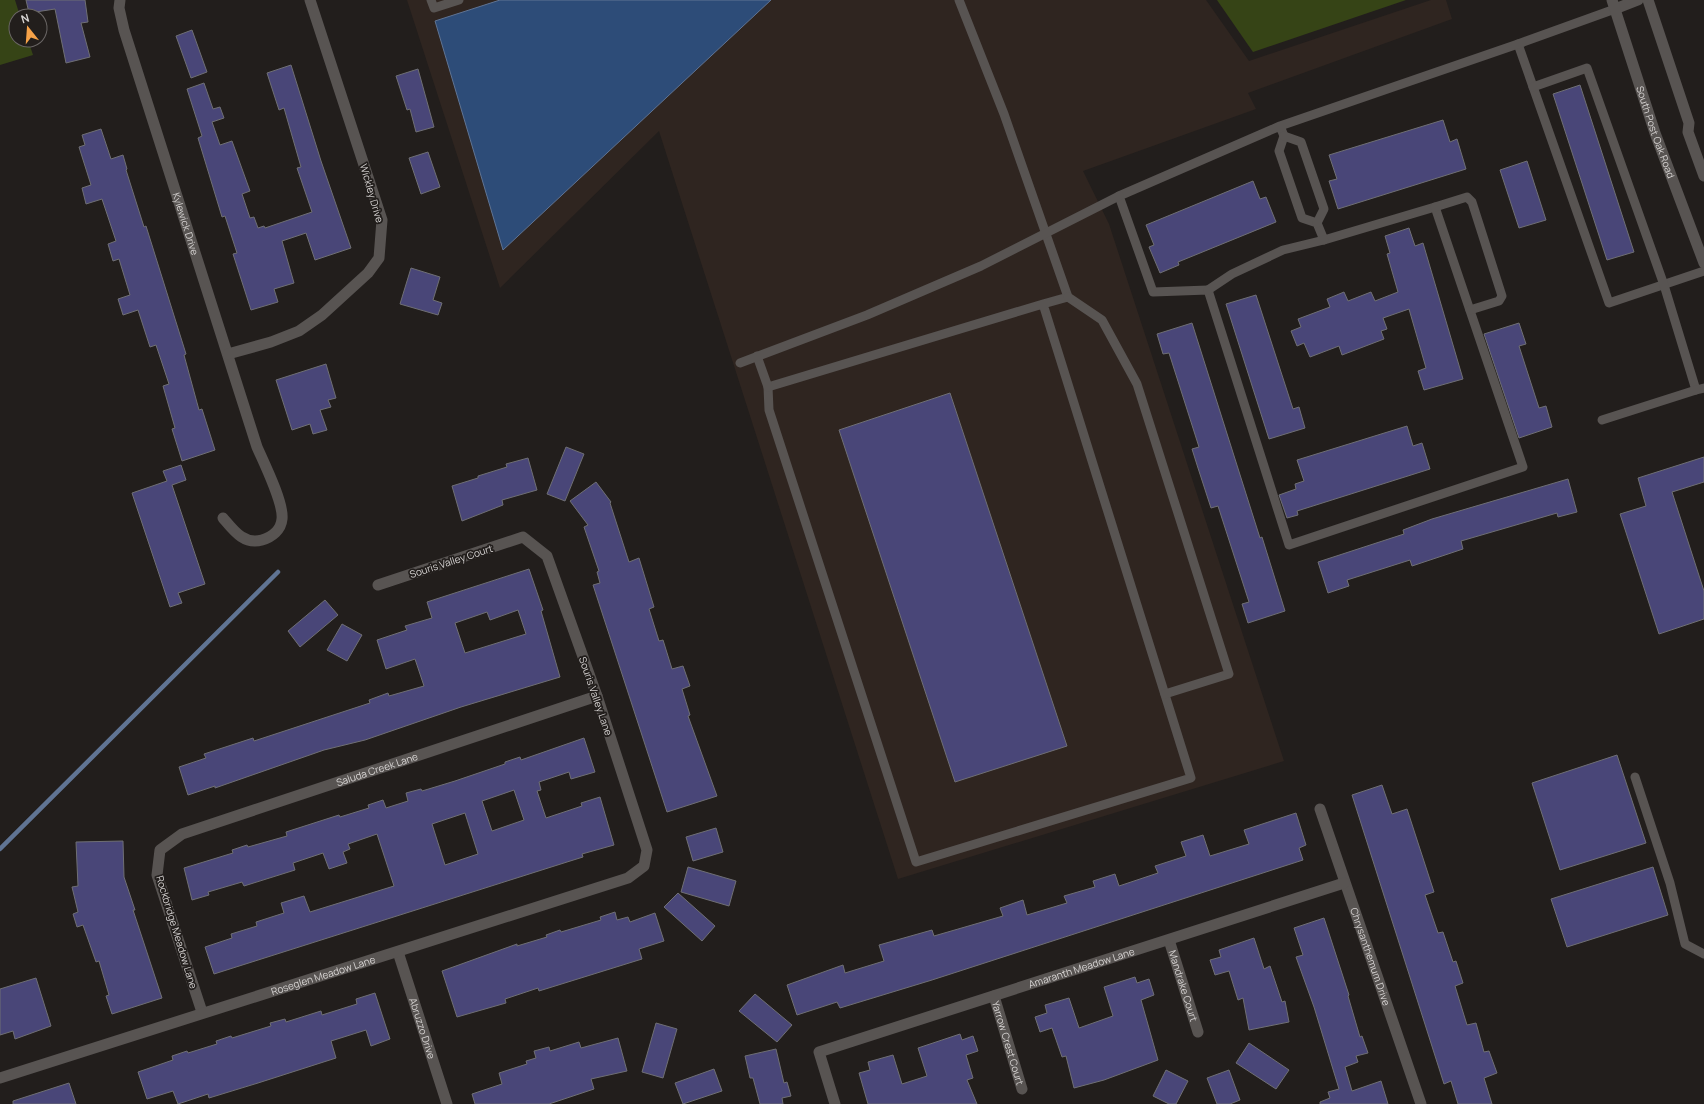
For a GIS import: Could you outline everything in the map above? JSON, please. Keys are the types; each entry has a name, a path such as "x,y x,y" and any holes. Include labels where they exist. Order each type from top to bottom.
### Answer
{"street":[{"name":"Kylewick Drive","path":"120,0 119,8 124,30 257,447 280,506 282,519 278,531 265,539 252,542 238,535 222,518"},
{"name":"Wickley Drive","path":"228,354 271,342 299,331 322,315 349,292 368,273 379,258 382,220 310,0"},
{"path":"1613,4 1638,0"},
{"path":"1648,0 1689,123 1688,132 1700,155 1704,176"},
{"name":"South Post Oak Road","path":"1613,4 1654,133 1704,263"},
{"name":"Souris Valley Court","path":"378,585 524,536"},
{"name":"Souris Valley Lane","path":"524,536 547,556 597,696 647,850 644,866"},
{"name":"Saluda Creek Lane","path":"160,850 182,834 597,696"},
{"name":"Chrysanthemum Drive","path":"1320,809 1344,883 1422,1104"},
{"name":"Rockbridge Meadow Lane","path":"160,850 158,875 202,1012"},
{"name":"Roseglen Meadow Lane","path":"0,1078 202,1012 398,952 628,878 644,866"},
{"name":"Amaranth Meadow Lane","path":"835,1104 820,1052 1344,883"},
{"name":"Mandrake Court","path":"1169,940 1198,1032"},
{"name":"Abruzzo Drive","path":"398,952 447,1104"},
{"name":"Yarrow Crest Court","path":"994,996 1022,1090"}],"lane":[{"path":"431,0 434,8 460,0"},
{"path":"959,0 1004,114 1068,297 1102,320 1137,384 1229,674 1165,694"},
{"path":"740,363 867,315 981,266 1119,196 1280,126 1518,44 1613,4"},
{"path":"1518,44 1609,303 1704,271"},
{"path":"1533,87 1587,68 1700,389 1602,420"},
{"path":"1280,126 1284,136 1279,151 1302,218 1317,223 1321,229 1324,240"},
{"path":"1284,136 1301,142 1324,209 1317,223"},
{"path":"1119,196 1153,292 1208,290 1232,274 1283,250 1324,240 1467,197 1472,202 1502,296 1499,301 1470,310"},
{"path":"1208,290 1289,545 1523,467 1434,207"},
{"path":"768,387 1068,297"},
{"path":"757,356 768,387 769,410 916,862 1191,778 1043,304"},
{"path":"1635,777 1670,883 1685,944 1704,954"}],"shaded area":[{"path":"407,0 1206,0 1249,61 1431,0 1446,0 1452,19 1248,93 1256,109 1083,171 1109,224 1284,761 898,879 659,131 500,288"}],"green space":[{"path":"0,0 15,0 18,8 8,8 8,48 31,48 33,55 0,65"},
{"path":"1217,0 1406,0 1253,52"}],"water":[{"path":"500,0 771,0 503,250 435,21"}],"building":[{"path":"26,0 85,0 88,22 81,23 90,57 66,63 55,9 48,10 48,8 28,8"},
{"path":"192,30 207,72 191,78 176,36"},
{"path":"291,65 321,161 351,248 315,260 306,233 282,241 294,283 274,289 278,302 251,310 233,254 237,253 225,216 222,217 198,138 202,136 187,89 204,83 213,109 220,107 224,118 212,122 220,145 232,141 250,191 242,194 250,218 254,217 258,228 264,226 265,228 312,212 297,168 301,167 284,108 279,110 267,73"},
{"path":"418,69 434,127 416,132 410,109 407,110 396,76"},
{"path":"1580,85 1634,252 1607,260 1553,94"},
{"path":"1443,120 1450,142 1457,139 1466,169 1338,209 1329,181 1337,179 1329,155"},
{"path":"101,129 111,159 123,155 126,170 144,227 146,226 186,354 184,355 199,410 202,409 215,450 182,461 172,429 175,428 163,386 169,384 156,345 150,347 138,310 123,315 118,299 130,295 119,259 113,261 108,244 116,241 102,199 86,204 82,188 91,185 79,147 85,145 82,135"},
{"path":"428,152 440,187 421,194 409,158"},
{"path":"1527,161 1546,220 1519,228 1500,170"},
{"path":"1253,181 1260,199 1266,197 1276,222 1178,262 1179,265 1160,273 1149,247 1154,245 1146,225"},
{"path":"1409,228 1415,246 1423,243 1463,379 1424,390 1418,371 1426,368 1409,309 1383,318 1387,329 1381,331 1384,339 1342,355 1339,346 1310,357 1304,343 1297,346 1291,331 1301,327 1298,319 1330,307 1327,299 1344,292 1348,301 1371,292 1375,301 1398,292 1387,254 1390,253 1385,236"},
{"path":"411,268 440,277 433,300 442,303 438,315 400,304"},
{"path":"1256,295 1293,409 1299,407 1305,428 1269,439 1226,304"},
{"path":"1192,323 1260,538 1262,537 1285,611 1248,623 1242,604 1249,602 1218,506 1211,508 1192,449 1199,447 1169,353 1163,354 1157,334"},
{"path":"1519,323 1526,344 1519,346 1539,408 1546,406 1552,427 1519,438 1484,334"},
{"path":"326,364 336,398 328,400 331,407 320,410 327,430 313,434 310,424 292,430 276,380"},
{"path":"950,393 1067,746 955,782 839,430"},
{"path":"1407,426 1413,446 1422,443 1430,469 1297,511 1298,515 1287,518 1279,495 1296,489 1295,484 1304,481 1297,460"},
{"path":"566,447 584,454 565,501 547,494"},
{"path":"1704,457 1704,482 1672,492 1704,591 1704,619 1659,634 1620,514 1646,506 1638,478"},
{"path":"528,458 537,490 502,500 503,505 462,521 452,486 507,467 506,464"},
{"path":"181,465 186,480 172,485 205,584 178,593 182,603 170,607 132,493 167,481 163,471"},
{"path":"1568,479 1577,512 1558,517 1557,513 1461,541 1463,549 1412,566 1410,560 1347,580 1349,586 1328,593 1318,562 1404,534 1403,530 1432,519"},
{"path":"596,482 611,502 610,503 629,562 639,558 654,607 649,609 659,641 663,640 672,669 683,666 690,686 682,689 690,715 688,716 717,796 667,812 593,585 600,583 597,572 599,571 584,527 588,525 570,501"},
{"path":"529,569 543,610 541,611 560,677 461,707 365,740 324,750 215,788 215,786 188,795 179,767 206,758 204,754 253,738 254,741 370,703 369,700 388,693 389,696 424,686 415,659 386,669 377,640 407,630 405,626 432,618 427,602","holes":["518,610 526,634 465,653 455,623 487,612 490,620"]},
{"path":"325,600 338,615 300,647 288,631"},
{"path":"342,624 362,635 347,661 327,650"},
{"path":"584,738 595,772 571,779 569,772 539,782 541,790 537,791 546,818 582,806 581,803 600,797 614,845 582,854 583,857 214,974 205,947 232,938 231,934 257,926 256,922 284,913 281,903 304,896 310,912 394,886 377,834 348,844 350,849 343,852 347,863 329,869 323,853 293,863 295,870 244,886 242,882 208,892 209,895 192,900 184,868 233,853 232,850 247,845 248,847 287,836 286,832 339,815 340,817 369,808 368,805 383,800 386,808 408,801 406,793 421,789 422,791 455,781 505,764 505,762 520,757 521,760","holes":["514,790 524,820 492,831 482,801","465,813 478,854 445,865 432,824"]},
{"path":"1617,755 1646,843 1560,870 1532,783"},
{"path":"1382,785 1392,814 1407,809 1434,892 1425,895 1438,933 1443,932 1453,962 1456,961 1463,983 1455,986 1467,1025 1476,1023 1484,1052 1489,1051 1497,1073 1484,1078 1492,1104 1458,1104 1451,1081 1444,1084 1352,795"},
{"path":"1296,813 1306,845 1299,848 1303,860 932,980 840,1008 837,1002 797,1015 787,985 843,965 845,973 884,961 879,945 932,930 934,936 1003,916 1000,908 1023,900 1027,915 1067,903 1064,896 1095,887 1093,881 1115,874 1119,886 1158,873 1155,866 1186,856 1181,842 1203,835 1210,856 1249,844 1244,830"},
{"path":"716,828 723,852 693,861 686,837"},
{"path":"123,841 124,877 135,910 133,910 162,998 112,1014 106,996 109,995 99,961 96,962 83,925 77,927 73,914 78,912 72,887 78,886 76,842"},
{"path":"688,867 736,881 729,906 681,892"},
{"path":"1653,867 1668,915 1567,947 1551,899"},
{"path":"678,893 715,926 702,941 664,907"},
{"path":"615,912 617,920 628,917 630,922 655,913 664,941 639,949 642,959 539,991 538,988 505,999 506,1003 457,1017 442,971 517,944 517,946 547,937 546,935 560,930 561,932 601,920 600,917"},
{"path":"1324,918 1349,995 1348,996 1360,1037 1362,1036 1368,1053 1356,1056 1358,1062 1345,1067 1352,1091 1381,1081 1388,1104 1320,1104 1320,1102 1330,1098 1328,1092 1339,1089 1314,1007 1296,957 1303,955 1294,928"},
{"path":"1254,938 1264,969 1270,966 1282,1002 1285,1001 1289,1022 1249,1030 1243,998 1238,1000 1229,971 1215,975 1210,960 1221,957 1219,950"},
{"path":"1135,977 1137,983 1149,979 1154,995 1141,1000 1158,1060 1104,1080 1074,1088 1066,1056 1062,1057 1052,1028 1040,1032 1035,1017 1047,1013 1045,1005 1069,998 1079,1028 1113,1016 1104,987"},
{"path":"36,978 51,1026 15,1039 13,1031 0,1035 0,989"},
{"path":"375,993 390,1039 371,1046 366,1030 331,1041 336,1058 258,1083 209,1098 208,1094 178,1104 173,1091 147,1099 138,1072 173,1060 172,1056 187,1051 188,1053 217,1044 216,1041 231,1036 232,1038 271,1026 270,1023 285,1019 286,1022 321,1011 322,1015 357,1004 356,999"},
{"path":"755,994 792,1025 777,1042 739,1011"},
{"path":"656,1023 677,1029 663,1078 642,1072"},
{"path":"960,1034 962,1040 973,1036 978,1051 966,1055 973,1078 967,1080 977,1104 868,1104 859,1073 870,1070 868,1062 893,1055 902,1084 927,1076 918,1048"},
{"path":"618,1038 627,1071 591,1079 594,1089 549,1104 475,1104 472,1094 502,1084 499,1073 527,1064 526,1061 536,1058 534,1051 549,1047 550,1051 579,1042 581,1048"},
{"path":"1249,1043 1289,1070 1276,1089 1236,1063"},
{"path":"776,1049 784,1083 787,1082 791,1096 782,1098 783,1104 760,1104 753,1078 750,1078 745,1056"},
{"path":"714,1069 722,1091 683,1104 675,1083"},
{"path":"1166,1070 1188,1081 1176,1104 1169,1104 1153,1096"},
{"path":"1229,1070 1240,1100 1230,1104 1217,1104 1207,1078"},
{"path":"69,1083 76,1104 13,1104 13,1101"}],"waterway":[{"path":"0,849 278,572"}]}
